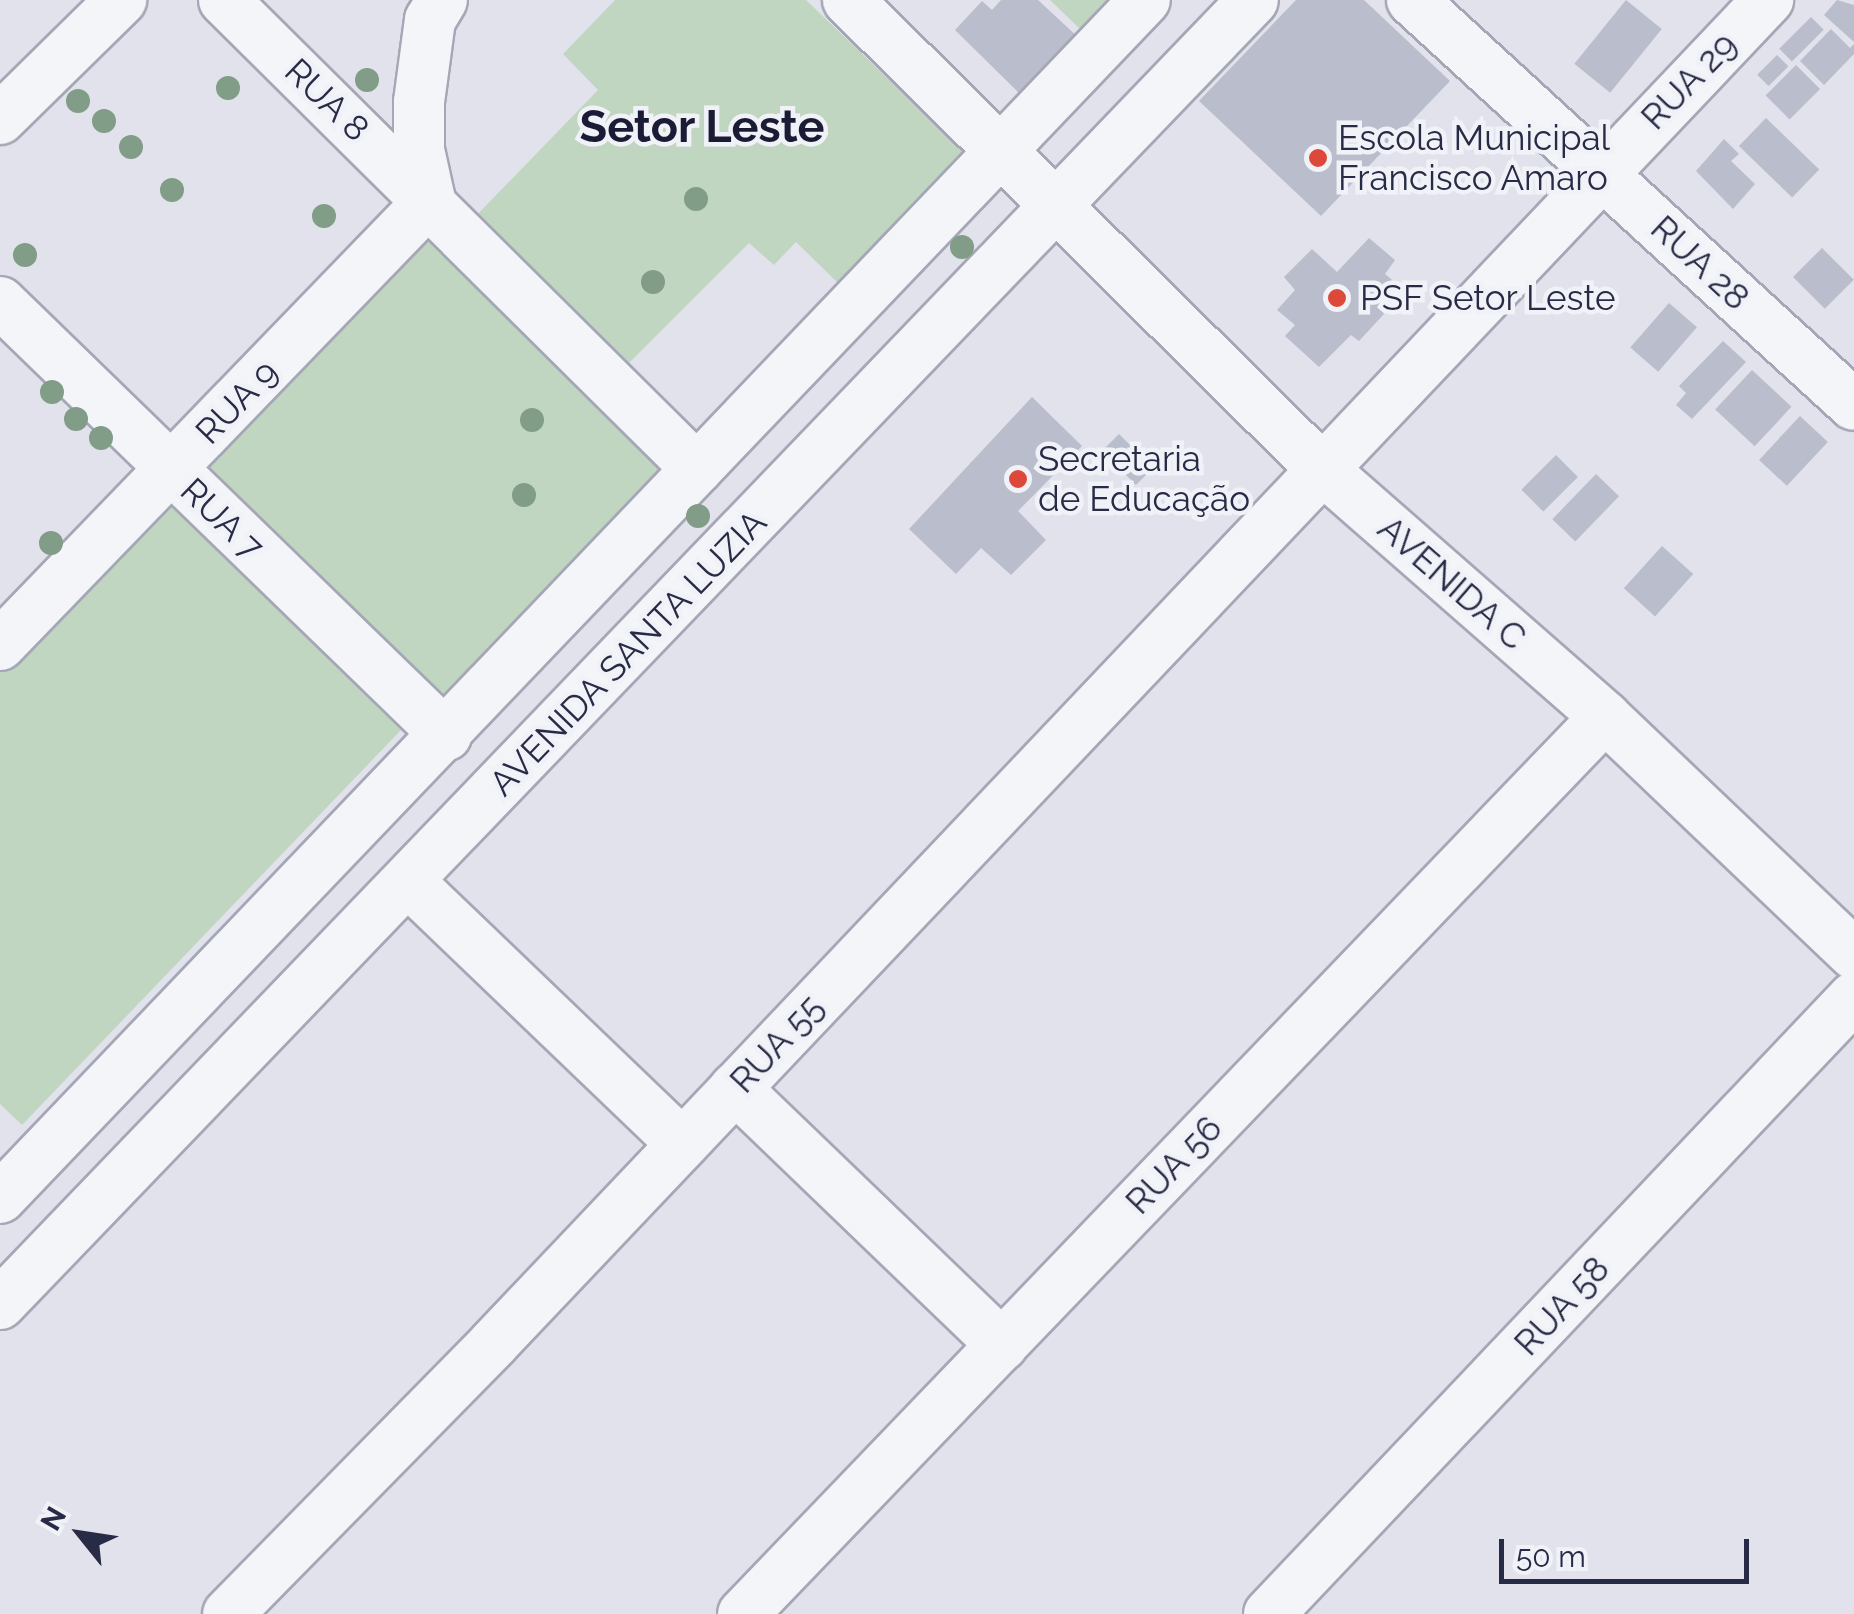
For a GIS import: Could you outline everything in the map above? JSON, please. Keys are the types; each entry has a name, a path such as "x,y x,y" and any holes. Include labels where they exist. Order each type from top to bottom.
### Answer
{"street":[{"path":"0,119 121,0"},
{"name":"RUA 8","path":"224,0 430,200 697,469"},
{"path":"430,200 418,150 419,102 430,20 442,0"},
{"path":"848,0 997,154"},
{"path":"0,1198 1145,0"},
{"name":"AVENIDA SANTA LUZIA","path":"0,1304 1253,0"},
{"name":"RUA 28","path":"1412,0 1854,405"},
{"name":"RUA 29","path":"1321,468 1768,0"},
{"name":"AVENIDA C","path":"997,154 1321,468 1605,717 1854,954"},
{"name":"RUA 9","path":"0,645 430,200"},
{"path":"869,290 925,344"},
{"name":"RUA 7","path":"0,302 446,735"},
{"name":"RUA 55","path":"228,1614 682,1144 1321,468"},
{"name":"RUA 56","path":"754,1610 1002,1344 1605,717"},
{"path":"408,882 682,1144"},
{"name":"RUA 58","path":"1269,1614 1854,998"},
{"path":"106,1088 160,1139"},
{"path":"735,1088 1002,1344"}],"green space":[{"path":"615,0 806,0 969,156 841,286 796,242 774,265 749,243 624,368 473,219 598,90 563,54"},
{"path":"1050,0 1112,0 1082,31"},
{"path":"427,233 667,465 441,699 201,467"},
{"path":"166,501 401,730 22,1125 0,1104 0,673"}],"building":[{"path":"1001,0 1038,0 1081,40 1025,99 955,30 982,1 992,10"},
{"name":"Escola Municipal Francisco Amaro","path":"1296,0 1364,0 1450,81 1321,216 1199,101"},
{"path":"1626,0 1662,29 1610,93 1574,64"},
{"path":"1837,0 1854,5 1854,42 1824,15"},
{"path":"1811,17 1824,30 1792,62 1779,49"},
{"path":"1831,29 1850,48 1854,44 1854,54 1824,85 1800,61"},
{"path":"1777,55 1788,66 1769,86 1757,75"},
{"path":"1796,65 1820,89 1790,119 1766,95"},
{"path":"1766,118 1819,169 1792,197 1739,146"},
{"path":"1724,139 1739,154 1731,161 1755,184 1733,209 1696,171"},
{"name":"PSF Setor Leste","path":"1369,238 1395,260 1385,274 1398,285 1378,306 1384,314 1359,341 1351,335 1319,367 1285,336 1295,325 1277,310 1295,290 1284,277 1312,249 1337,272"},
{"path":"1822,248 1854,280 1825,309 1793,277"},
{"path":"1669,303 1697,327 1658,372 1630,348"},
{"path":"1723,341 1746,362 1692,419 1676,405 1686,393 1679,386"},
{"path":"1752,370 1791,407 1755,446 1715,409"},
{"path":"1032,397 1082,446 1018,511 1046,540 1011,575 981,548 956,574 909,529"},
{"path":"1800,416 1828,442 1787,486 1759,460"},
{"path":"1119,434 1153,468 1136,485 1102,451"},
{"path":"1556,455 1578,477 1543,512 1521,490"},
{"path":"1596,474 1619,496 1575,542 1552,519"},
{"path":"1662,546 1693,574 1655,616 1624,588"}],"place":[{"name":"Escola Municipal Francisco Amaro","path":"1318,158"},
{"name":"PSF Setor Leste","path":"1337,298"},
{"name":"Secretaria de Educação","path":"1018,479"}],"district":[{"name":"Setor Leste","path":"702,127"}]}
